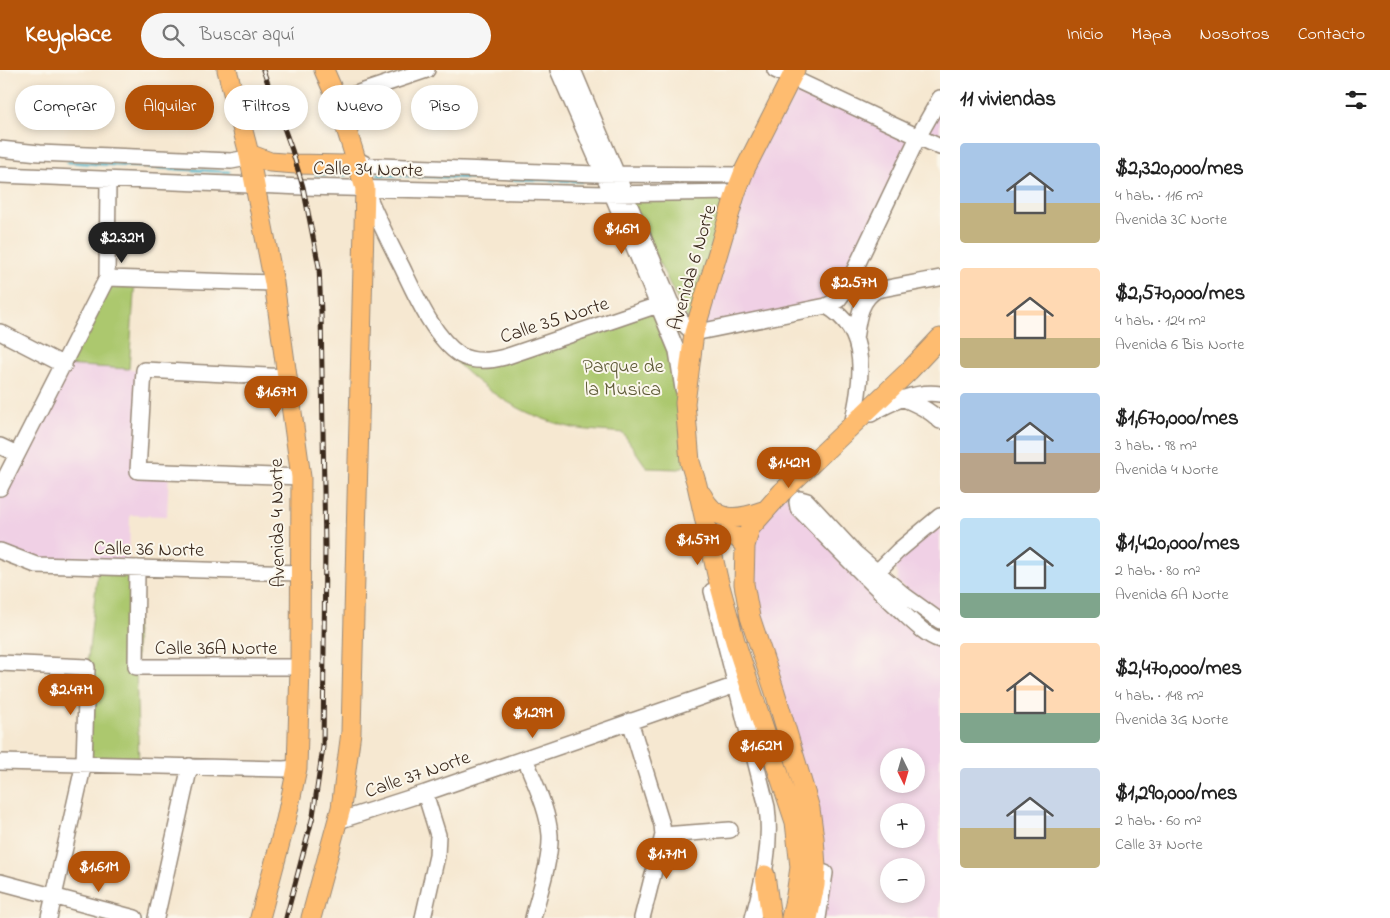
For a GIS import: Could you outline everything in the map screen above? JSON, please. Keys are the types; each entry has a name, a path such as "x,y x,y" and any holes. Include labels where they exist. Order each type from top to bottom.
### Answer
{"main road":[{"name":"Avenida 4 Norte","path":"227,70 249,154 274,284 301,477 300,667 297,768 286,820 260,918"},
{"path":"324,70 330,85"},
{"name":"Avenida 6 Norte","path":"787,72 739,184 694,333 685,403 690,462 712,547 732,650 795,822 800,868 790,918"},
{"path":"311,918 341,808 351,732 365,188 347,130"},
{"path":"249,154 270,162 296,164 344,165 356,159"},
{"path":"808,918 816,867 810,809 748,611 744,584 745,546 750,528 765,511 830,444 909,371 940,338"},
{"path":"697,485 706,504 721,515 739,518 765,511"},
{"path":"712,547 719,537 725,535 737,537 745,546"},
{"path":"765,875 771,918"}],"street":[{"path":"382,85 427,70"},
{"path":"558,70 670,301 681,321 694,333 826,306 833,304 842,296 918,137 940,98"},
{"path":"573,70 610,174"},
{"path":"787,72 940,147"},
{"path":"2,149 231,161 242,159 249,154"},
{"name":"Calle 34 Norte","path":"356,159 369,166 610,174 739,184"},
{"name":"Calle 34 Norte","path":"0,176 255,185 619,194 739,184"},
{"path":"0,488 107,278 108,180"},
{"name":"Calle 35 Norte","path":"365,188 377,217 423,310 450,346 461,355 476,361 505,357 658,305"},
{"path":"619,194 658,305 677,351 685,403"},
{"path":"851,276 861,285 877,290"},
{"path":"107,278 274,284"},
{"path":"855,339 863,303 870,295 877,290 940,278"},
{"path":"826,306 841,318 855,339 860,357 861,376 852,425"},
{"path":"0,332 64,365"},
{"path":"288,377 144,370 138,471 301,477"},
{"path":"852,425 902,398 934,393 940,394"},
{"path":"902,398 935,415 940,421"},
{"path":"0,446 17,454"},
{"path":"940,621 904,595 873,576 798,508 800,499 807,501 856,553 873,576 915,624 934,638 940,640"},
{"path":"873,576 940,516"},
{"name":"Calle 36 Norte","path":"0,551 36,565 300,572"},
{"path":"856,553 873,555 898,552"},
{"path":"898,552 896,569 898,582 904,595"},
{"name":"Calle 36A Norte","path":"137,568 136,667 300,667"},
{"name":"Avenida 6 Norte","path":"732,650 736,685 767,807 769,838 765,875 753,918"},
{"path":"0,663 87,668 84,764 49,918"},
{"name":"Calle 37 Norte","path":"338,821 425,793 736,685"},
{"path":"630,721 662,825 663,835 642,918"},
{"path":"525,758 546,815 550,833 550,848 533,918"},
{"path":"0,762 297,768"},
{"path":"156,918 190,766"},
{"path":"423,918 437,856 438,835 425,793"},
{"path":"810,809 821,835 824,854 824,884 818,918"},
{"path":"663,835 730,830"},
{"path":"0,882 135,918"}],"shaded area":[{"path":"791,78 918,137 940,98 940,147 919,137 841,296 694,333 736,192"},
{"path":"64,365 144,370 138,471 169,472 167,516 130,515 129,567 98,568 0,551 0,488"},
{"path":"782,492 940,640 940,918 818,918 823,896 750,617 750,528"},
{"path":"940,516 940,621 898,582 895,563"}],"green space":[{"path":"728,192 694,333 625,194"},
{"path":"107,278 135,279 129,369 64,365"},
{"name":"Parque de la Musica","path":"651,308 677,351 690,462 679,469 647,468 623,433 573,428 524,411 494,394 454,360 456,358 476,361"},
{"path":"98,568 137,568 136,667 139,765 84,763 87,667"}],"waterway":[{"path":"68,162 229,172"},
{"path":"316,174 346,175"},
{"path":"378,175 582,181"}],"railway":[{"path":"263,70 292,150 303,187 319,267 321,313 325,548 323,747 313,816 286,918"}]}
